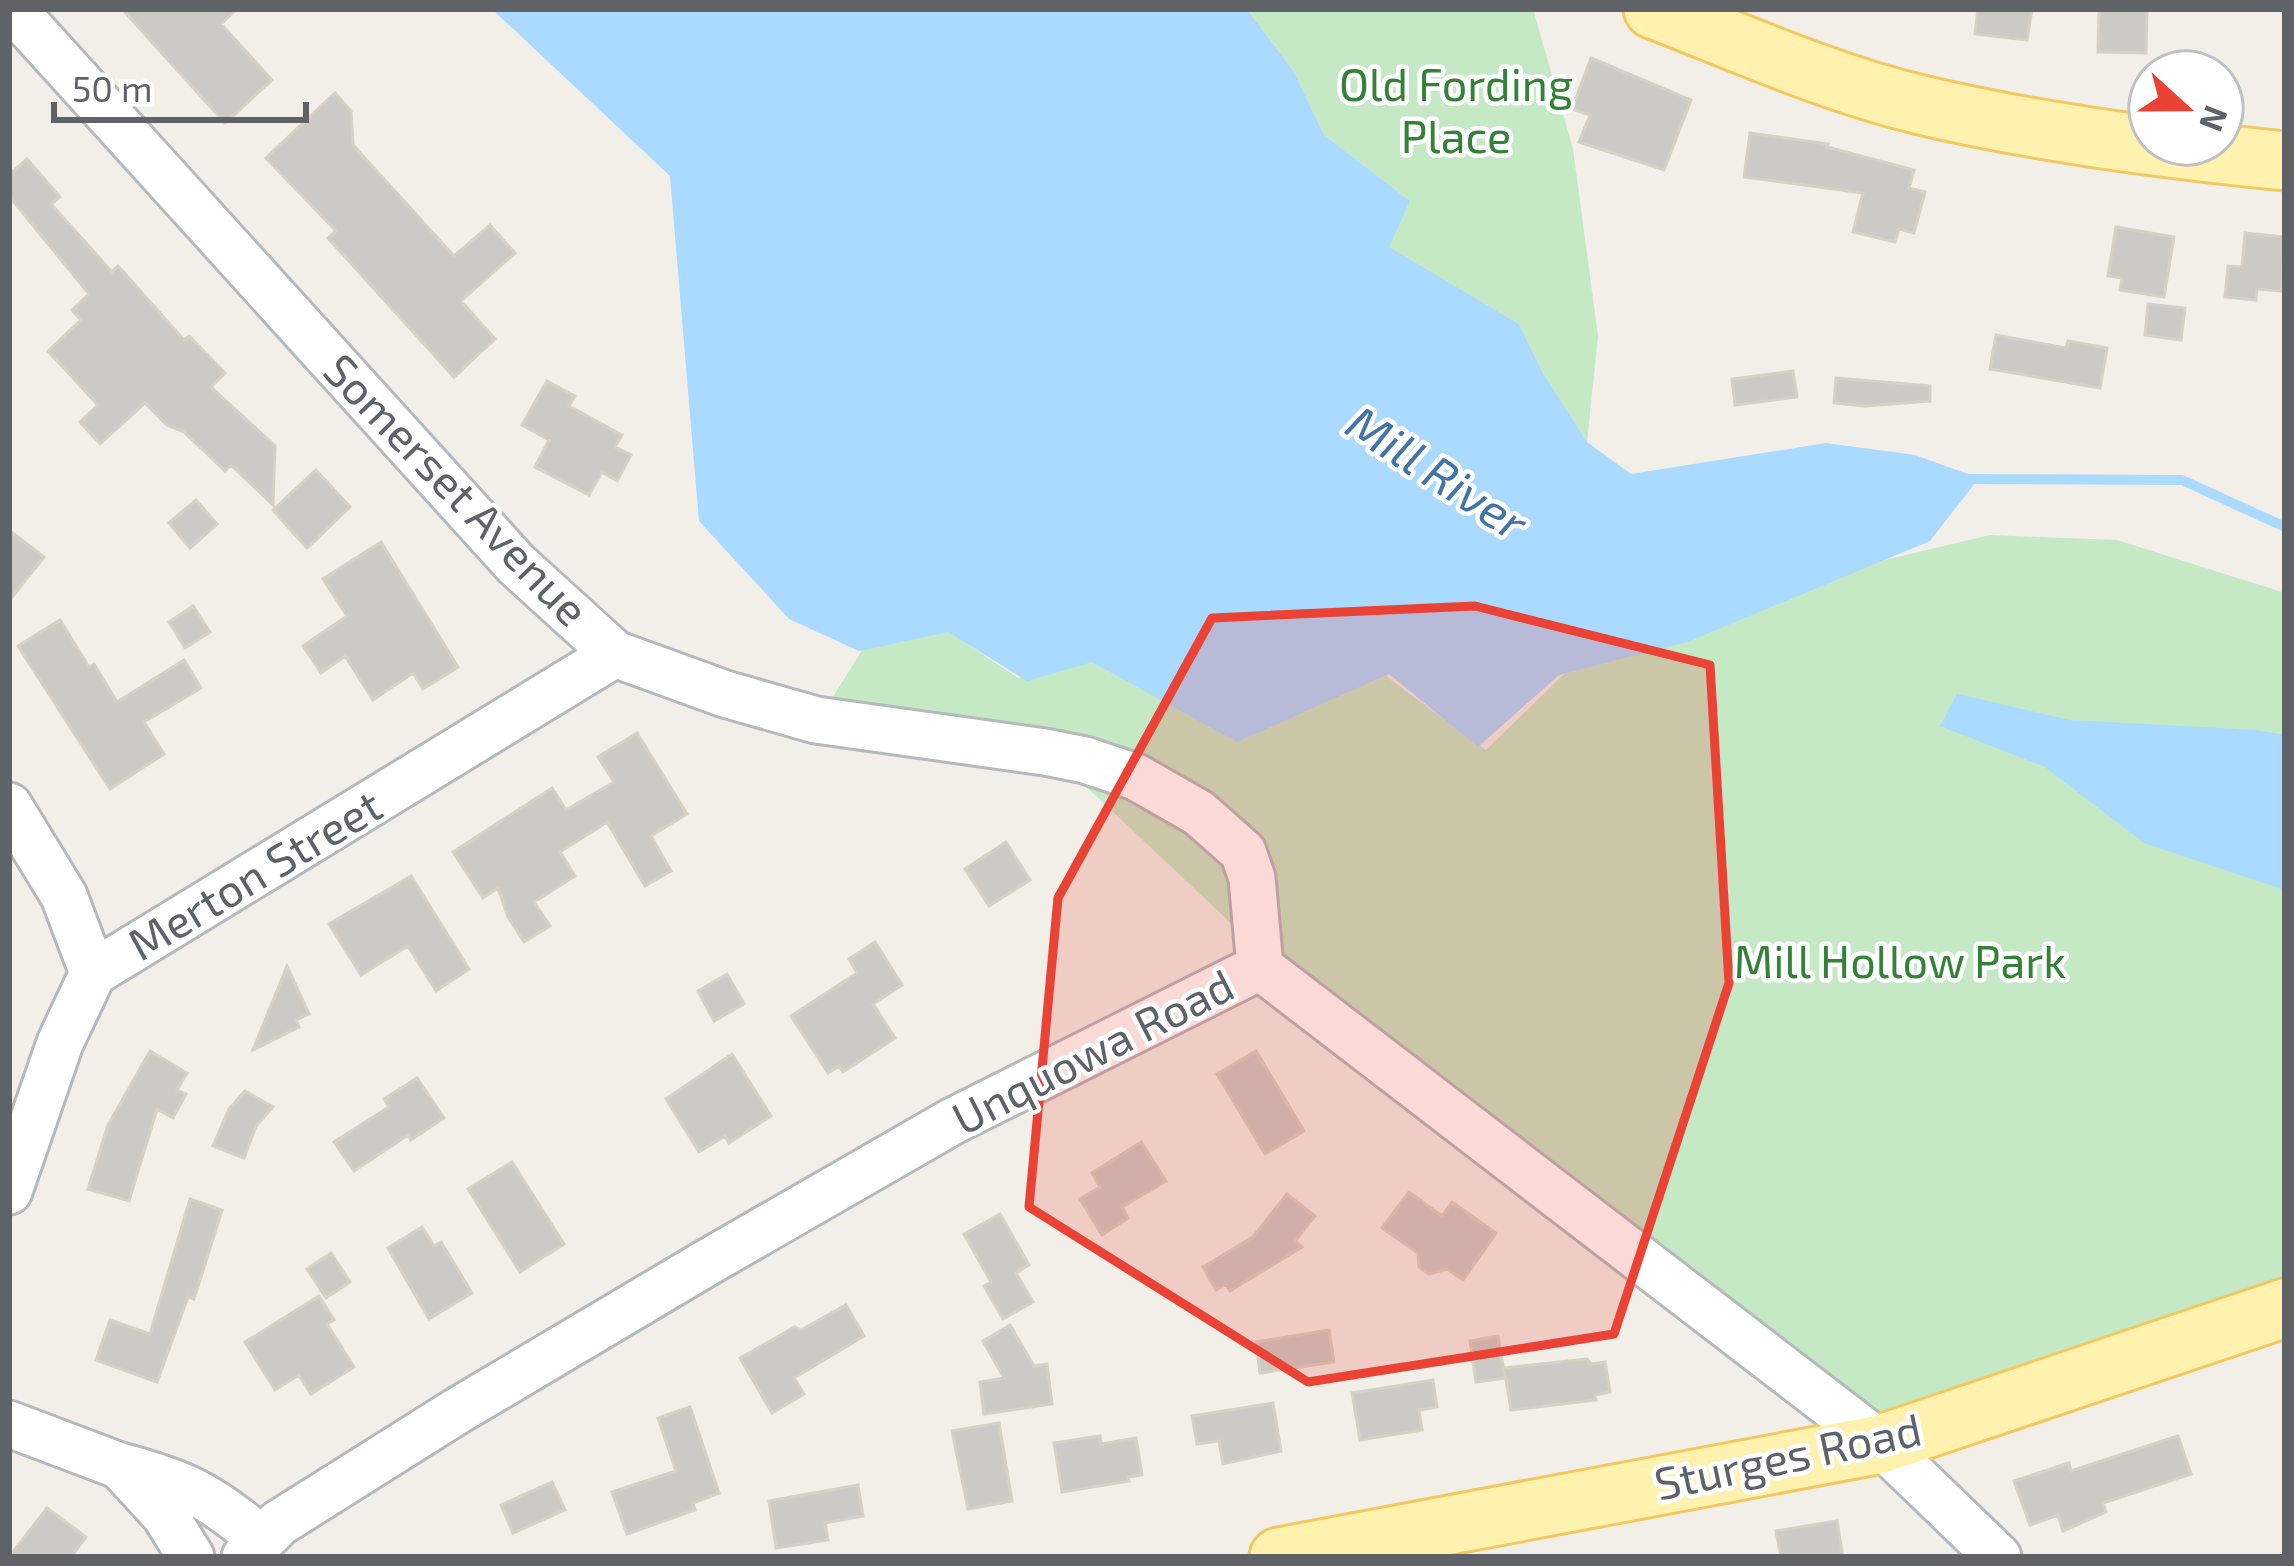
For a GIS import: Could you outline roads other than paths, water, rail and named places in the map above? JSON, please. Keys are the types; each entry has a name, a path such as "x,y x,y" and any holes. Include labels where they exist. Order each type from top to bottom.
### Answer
{"main road":[{"path":"1653,9 1780,59 1919,105 2101,139 2285,161"},
{"name":"Sturges Road","path":"1279,1557 1881,1444 2285,1308"}],"street":[{"name":"Somerset Avenue","path":"13,9 516,565 615,654 724,694 816,720 1045,752 1136,777 1199,813 1243,852 1252,878 1260,968"},
{"name":"Merton Street","path":"9,1192 60,1043 93,973 615,654"},
{"path":"9,806 64,896 93,973"},
{"name":"Unquowa Road","path":"253,1549 279,1523 708,1262 953,1121 1260,968 1881,1444 1998,1557"},
{"path":"9,1424 120,1466 175,1480 210,1499 253,1549"},
{"path":"120,1466 165,1515 191,1557"}],"water":[{"path":"492,9 1247,9 1294,72 1324,135 1410,201 1389,247 1519,324 1543,373 1587,442 1631,474 1826,443 1915,455 1979,478 1930,541 1687,642 1559,675 1478,747 1389,674 1237,742 1092,662 1027,681 948,632 859,651 789,619 699,521 670,176"},
{"path":"1957,694 2070,720 2285,735 2285,890 2144,843 2045,767 1940,726"}],"waterway":[{"name":"Mill River","path":"1969,479 2182,480 2285,527"}],"park label":[{"name":"Old Fording Place","path":"1456,111"},
{"name":"Mill Hollow Park","path":"1900,962"}]}
